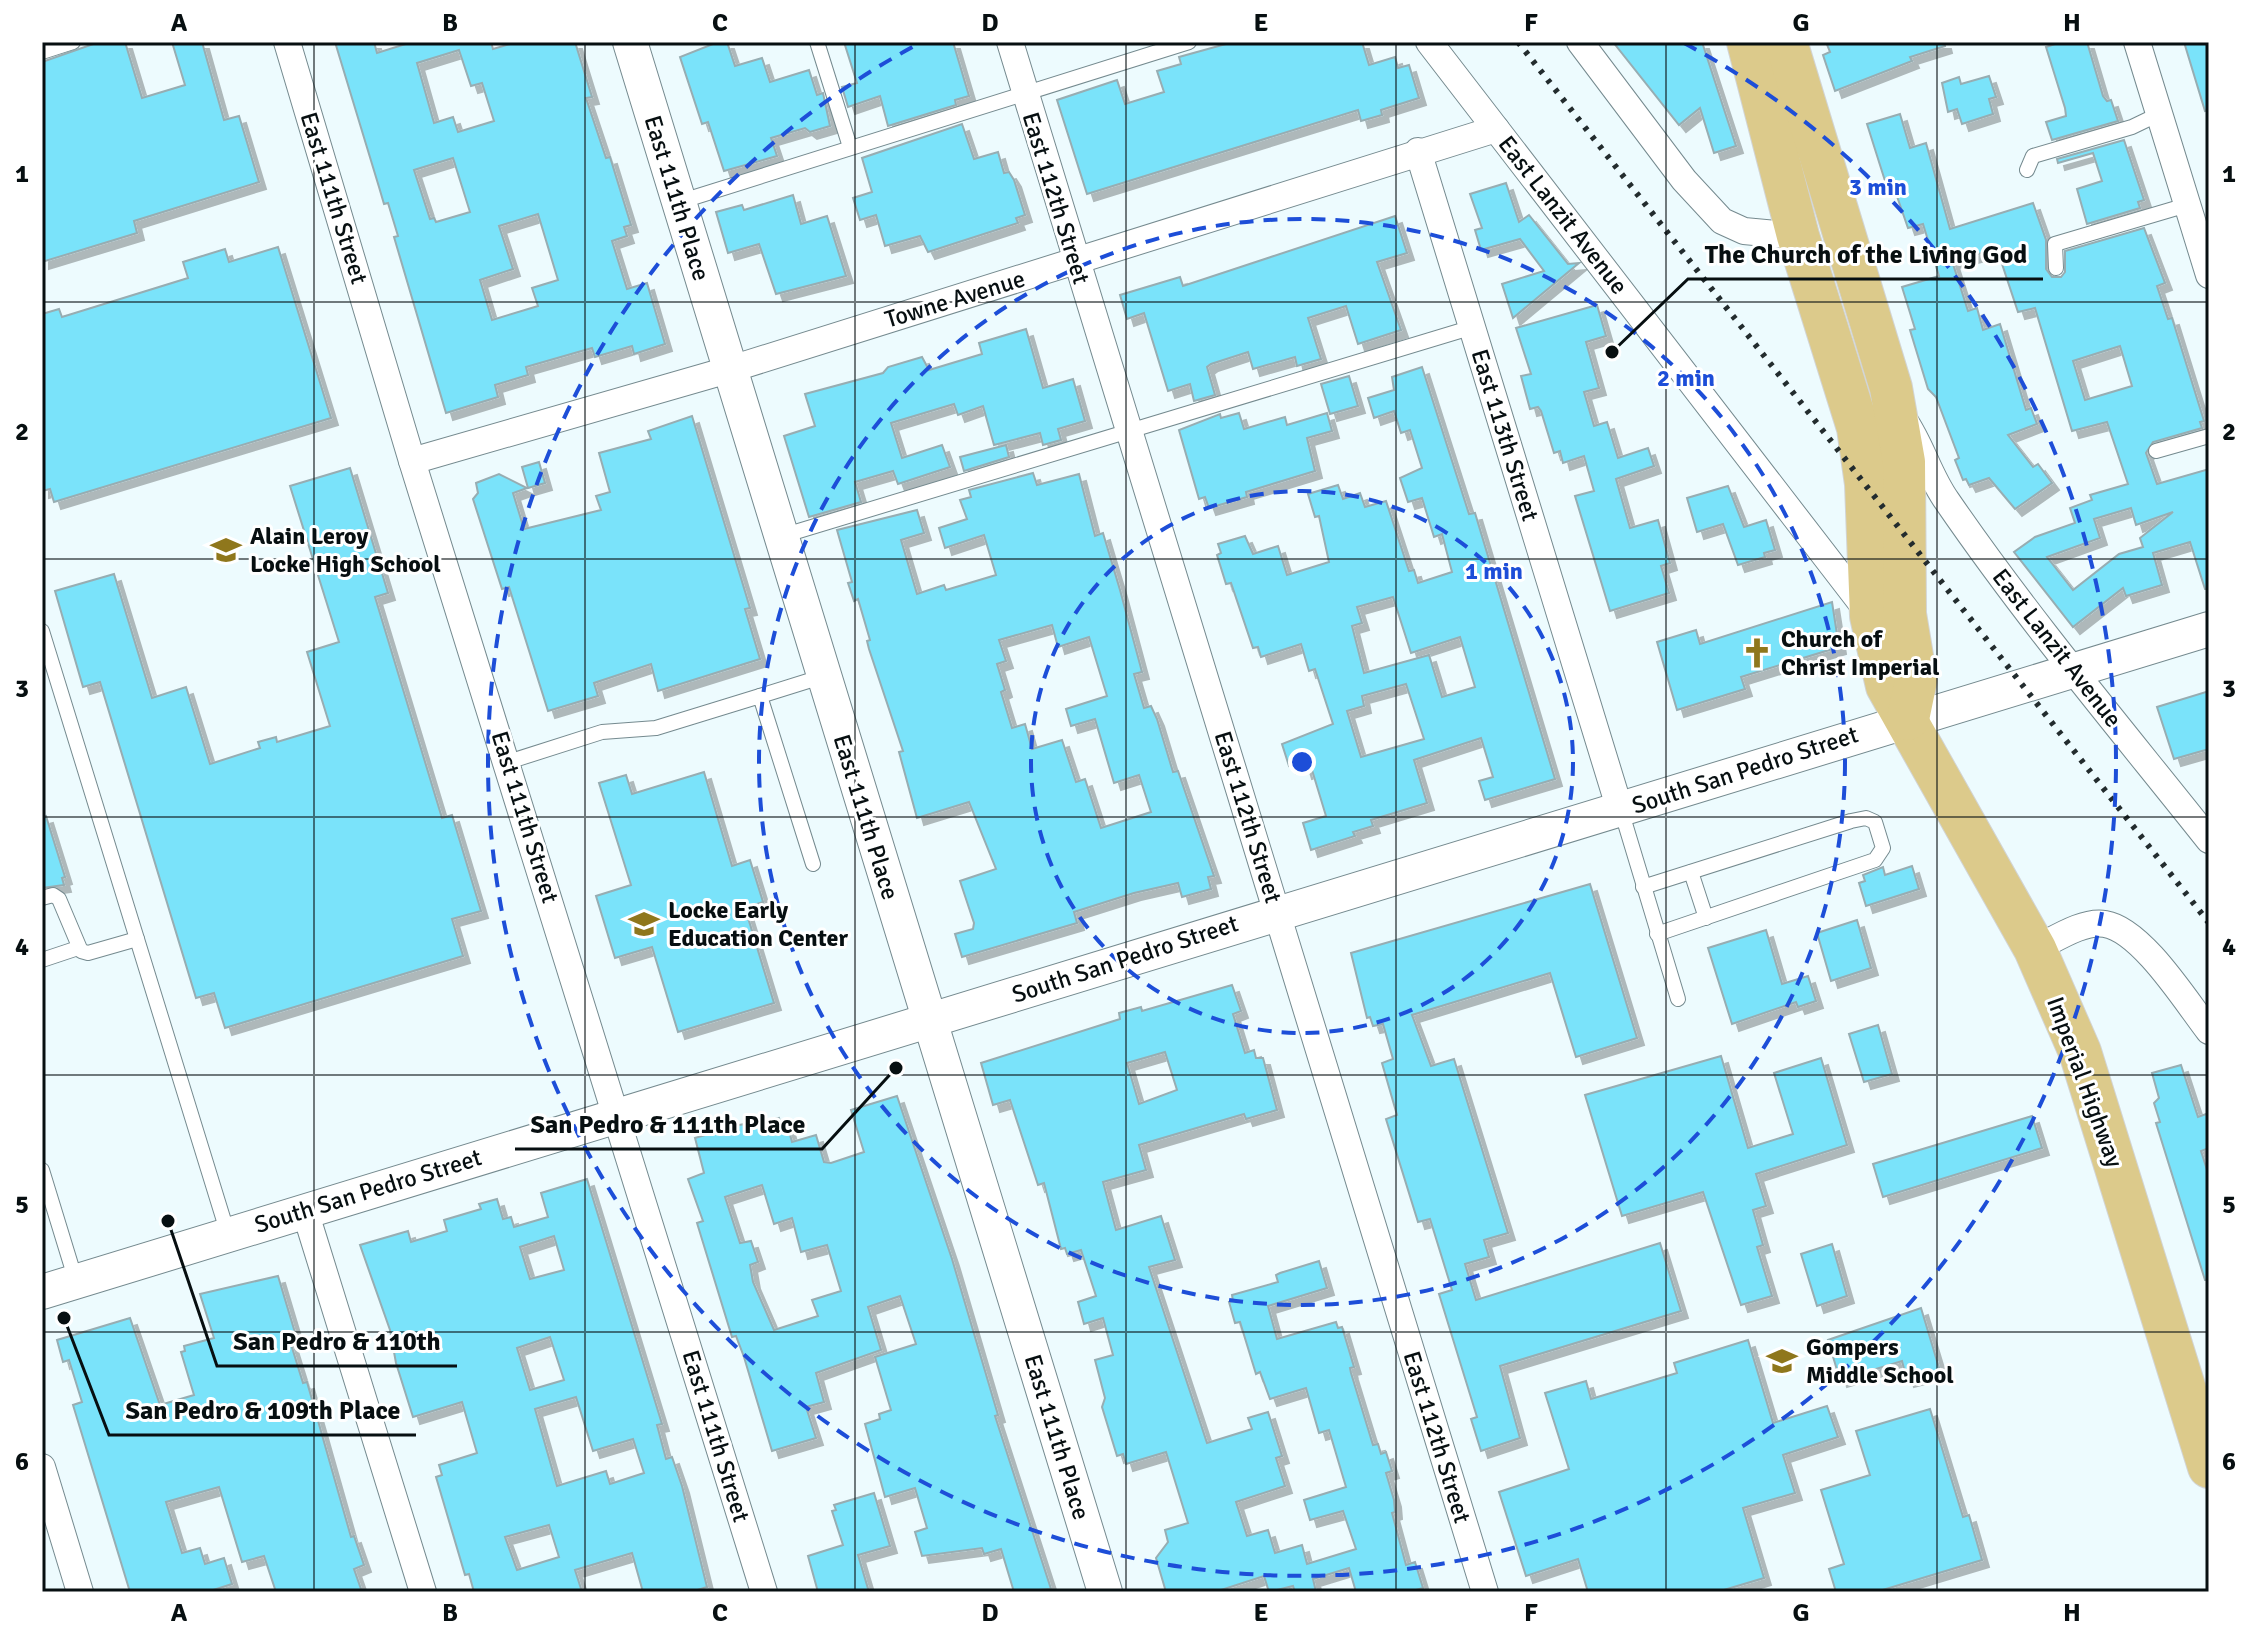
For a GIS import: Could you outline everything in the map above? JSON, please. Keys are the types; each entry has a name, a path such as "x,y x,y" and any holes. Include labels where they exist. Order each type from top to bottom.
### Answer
{"main road":[{"name":"Imperial Highway","path":"1748,42 1798,236 1858,428 1866,484 1871,616 1887,686 2035,949 2080,1052 2209,1467"},
{"path":"1786,42 1893,397 1904,462 1905,614 1916,680 1908,719"},
{"path":"1798,236 1821,246 1850,342 1893,397"}],"street":[{"name":"East 111th Street","path":"287,42 412,461 764,1592"},
{"name":"East 111th Place","path":"630,42 728,370 1105,1592"},
{"name":"East 112th Street","path":"1010,42 1485,1592"},
{"name":"East Lanzit Avenue","path":"1429,42 1832,561 1871,616"},
{"path":"1580,42 1684,180 1722,221 1744,231 1798,236"},
{"path":"2137,42 2209,275"},
{"name":"Towne Avenue","path":"412,461 728,370 1496,129"},
{"name":"East 113th Street","path":"1418,151 1620,810"},
{"name":"East Lanzit Avenue","path":"1893,397 1921,445 1943,497 2008,587 2209,840"},
{"name":"South San Pedro Street","path":"42,1292 928,1022 1277,911 1620,810 2209,629"},
{"path":"2035,949 2079,929 2105,924 2132,938 2161,968 2209,1031"},
{"path":"305,1211 423,1592"},
{"path":"42,1467 80,1592"}],"lane":[{"path":"42,52 73,42"},
{"path":"817,42 850,147"},
{"path":"679,202 1189,42"},
{"path":"2027,170 2033,156 2132,127 2159,114"},
{"path":"2056,268 2055,244 2187,205"},
{"path":"781,536 1473,327"},
{"path":"2156,451 2209,436"},
{"path":"42,631 228,1234"},
{"path":"508,762 602,732 656,728 824,676"},
{"path":"760,696 813,864"},
{"path":"1620,810 1678,999"},
{"path":"1643,887 1866,818 1875,822 1883,848 1875,860 1657,934"},
{"path":"1691,872 1706,918"},
{"path":"42,898 53,895 59,899 78,948 88,953 137,939"},
{"path":"42,960 78,948"},
{"path":"42,1170 76,1281"}],"building":[{"path":"99,42 125,42 142,98 185,85 172,42 202,42 224,120 239,116 259,182 134,221 137,233 42,262 42,62"},
{"path":"335,42 374,42 377,53 412,42 491,42 493,49 517,42 575,42 592,97 586,98 606,158 610,157 631,225 624,227 627,236 612,241 627,289 647,283 665,344 634,354 632,346 595,357 592,348 526,367 528,375 495,385 498,397 446,413 394,237 398,236 388,203 384,204","holes":["459,50 471,86 482,83 494,121 458,132 453,117 434,123 417,63","453,158 470,212 436,222 434,218 430,219 414,170","538,214 558,280 532,288 538,306 492,320 480,280 513,269 499,226"]},
{"path":"718,42 727,42 735,66 762,58 770,82 809,70 817,95 823,93 830,126 810,132 805,128 771,138 777,156 724,171 708,122 702,124 680,57"},
{"path":"844,42 953,42 969,96 955,100 956,105 888,126 880,96 848,107 842,87 857,83"},
{"path":"1233,42 1362,42 1369,65 1395,57 1398,68 1409,65 1419,98 1381,110 1382,115 1361,121 1358,110 1087,194 1057,100 1117,80 1125,104 1164,92 1157,71 1181,64 1179,57"},
{"path":"1613,42 1702,42 1736,146 1714,153 1700,108 1679,125"},
{"path":"1826,42 1944,42 1945,46 1910,57 1912,61 1835,91 1823,55 1830,52"},
{"path":"2061,42 2087,42 2103,96 2107,101 2111,100 2118,121 2052,140 2046,122 2066,116 2046,47"},
{"path":"2184,42 2209,42 2209,110 2205,111"},
{"path":"1989,76 1996,97 1989,99 1993,114 1962,124 1957,109 1948,112 1942,83 1959,77 1961,84"},
{"path":"1900,114 1910,148 1926,143 1950,229 2033,203 2046,240 2046,269 2052,277 2061,277 2065,272 2065,251 2144,228 2165,283 2157,286 2168,319 2172,318 2204,421 2200,422 2202,428 2153,442 2146,453 2157,484 2209,469 2209,589 2205,589 2190,542 2153,553 2162,585 2126,596 2123,588 2073,627 2014,552 2035,537 2075,523 2070,508 2092,500 2090,495 2128,484 2107,422 2072,431 2035,308 2018,312 1997,249 1952,261 1968,311 1977,308 1983,330 2000,324 2026,410 2031,408 2037,424 2008,435 2033,467 2038,464 2052,483 2015,509 1989,478 1969,485 1966,479 1963,480 1955,460 1959,458 1936,397 1928,389 1910,330 1915,329 1902,287 1939,276 1923,224 1908,228 1892,182 1886,184 1867,124","holes":["2120,346 2132,386 2085,400 2073,361","2131,508 2136,525 2173,512 2140,538 2143,547 2119,554 2073,590 2047,557 2100,538 2094,519"]},
{"path":"962,124 974,159 998,152 1004,173 1009,172 1014,180 1025,215 1016,218 1018,223 928,252 920,236 885,246 876,215 860,220 853,198 872,192 862,158"},
{"path":"2124,140 2144,200 2138,202 2140,208 2087,224 2077,189 2102,181 2093,153 2058,163 2057,159"},
{"path":"1506,183 1519,222 1529,215 1568,264 1579,263 1513,318 1502,284 1544,271 1520,239 1481,250 1475,230 1482,228 1470,194"},
{"path":"793,195 801,224 827,216 846,276 776,294 759,244 728,253 716,212 742,205 744,210"},
{"path":"1395,216 1407,253 1377,262 1401,330 1358,344 1346,306 1308,318 1321,359 1297,366 1295,357 1253,369 1248,352 1211,364 1207,367 1215,395 1194,401 1190,384 1168,391 1144,313 1127,319 1120,295 1180,277 1183,286"},
{"path":"278,247 331,418 54,502 50,489 42,491 42,314 59,309 62,317 188,278 183,262 225,249 229,262"},
{"path":"1597,305 1606,336 1586,342 1599,388 1584,392 1594,426 1607,422 1618,458 1648,448 1654,466 1616,479 1630,528 1658,520 1670,563 1661,566 1669,593 1610,611 1575,496 1594,491 1584,456 1563,463 1560,451 1554,453 1541,411 1538,407 1530,409 1521,376 1531,374 1516,328"},
{"path":"1026,329 1043,388 1073,379 1085,421 1058,429 1061,440 1043,445 1040,433 994,445 983,406 958,415 954,404 891,423 902,458 942,445 950,467 898,484 893,471 855,482 861,502 809,517 784,436 815,426 805,394 883,373 888,367 922,357 929,370 982,354 979,343"},
{"path":"1422,367 1469,514 1475,513 1555,779 1485,800 1479,781 1493,777 1481,738 1414,760 1427,803 1371,820 1373,826 1353,832 1355,836 1311,850 1303,823 1326,816 1312,770 1305,772 1302,762 1289,766 1282,744 1333,724 1315,669 1309,671 1301,644 1261,657 1258,647 1253,648 1231,583 1226,584 1217,555 1221,553 1218,544 1245,536 1253,554 1278,546 1287,575 1329,562 1319,516 1315,517 1308,494 1338,485 1343,499 1360,493 1365,507 1386,501 1409,571 1414,570 1418,583 1452,572 1442,534 1434,537 1422,498 1408,502 1400,478 1422,468 1410,430 1401,433 1394,411 1374,418 1368,398 1394,390 1392,377","holes":["1393,597 1411,653 1460,637 1475,687 1442,697 1429,655 1364,673 1352,626 1362,623 1357,607","1406,684 1424,739 1361,757 1347,711 1364,706 1362,696"]},
{"path":"1349,376 1358,406 1330,414 1321,384"},
{"path":"1239,413 1244,429 1285,417 1287,425 1327,413 1332,431 1307,438 1315,471 1246,492 1247,497 1209,508 1205,497 1199,499 1179,430 1220,414 1221,418"},
{"path":"692,416 750,608 745,609 760,659 658,691 651,664 594,683 598,696 548,711 509,587 502,589 473,499 478,493 476,483 499,474 527,488 513,493 524,529 601,510 596,496 610,492 599,453 651,439 648,431"},
{"path":"1006,445 1009,457 964,471 960,457"},
{"path":"539,462 545,483 528,488 522,467"},
{"path":"350,468 388,593 375,597 442,818 452,815 481,911 452,919 463,956 225,1028 214,993 196,998 100,682 83,687 55,591 114,574 152,698 186,687 210,764 260,748 258,742 276,737 277,742 330,726 307,652 339,642 290,486"},
{"path":"1033,473 1037,485 1079,474 1095,536 1103,533 1120,590 1142,672 1134,674 1144,708 1151,706 1157,719 1173,772 1178,771 1214,876 1208,877 1211,889 1182,897 1178,883 1134,893 1074,912 1077,923 962,957 955,934 973,929 974,923 960,881 996,869 969,802 917,818 899,752 903,751 869,649 867,641 870,640 858,599 854,601 848,583 852,582 837,530 917,510 924,533 901,540 917,594 944,585 946,590 996,575 984,535 945,548 939,528 967,519 960,500 971,497 969,490","holes":["1052,625 1058,647 1089,637 1107,696 1066,709 1071,726 1095,719 1114,783 1139,775 1151,812 1101,828 1085,779 1076,782 1062,740 1032,749 1025,724 1012,728 1001,692 1005,690 997,664 1006,661 999,640"]},
{"path":"1728,486 1744,527 1766,520 1775,550 1764,553 1765,557 1738,565 1723,524 1697,532 1687,498"},
{"path":"1832,602 1839,647 1741,677 1745,689 1677,710 1657,642 1696,630 1700,644"},
{"path":"2209,691 2209,749 2174,759 2157,707"},
{"path":"704,772 732,866 750,860 763,902 745,908 774,1003 678,1032 652,947 615,958 596,896 631,885 599,783 626,775 632,794"},
{"path":"46,816 65,877 62,878 64,885 42,888 42,817"},
{"path":"1912,866 1919,889 1866,906 1859,883 1865,881 1863,875 1883,867 1885,875"},
{"path":"1590,884 1637,1038 1576,1057 1550,973 1412,1015 1431,1066 1454,1059 1508,1233 1484,1240 1489,1257 1465,1264 1476,1300 1660,1243 1681,1311 1500,1366 1520,1438 1481,1451 1471,1419 1477,1417 1439,1294 1452,1290 1430,1219 1418,1222 1386,1119 1397,1115 1382,1063 1393,1059 1383,1024 1373,1026 1370,1017 1367,1018 1351,953"},
{"path":"1857,920 1871,968 1831,981 1817,933"},
{"path":"1766,930 1782,984 1808,976 1816,1001 1798,1007 1796,1002 1732,1024 1708,948"},
{"path":"1232,985 1241,1011 1233,1014 1245,1053 1254,1050 1256,1058 1263,1058 1277,1110 1246,1119 1244,1114 1139,1145 1146,1170 1103,1182 1116,1230 1161,1216 1175,1260 1149,1267 1207,1443 1252,1429 1248,1418 1268,1412 1282,1456 1276,1458 1285,1486 1236,1502 1247,1536 1268,1530 1275,1553 1302,1545 1307,1564 1356,1549 1343,1511 1310,1520 1304,1500 1346,1487 1329,1430 1319,1433 1306,1388 1270,1399 1260,1372 1256,1374 1240,1322 1235,1323 1229,1302 1233,1301 1232,1295 1278,1282 1276,1275 1280,1273 1319,1261 1327,1288 1268,1306 1277,1339 1336,1322 1338,1328 1342,1327 1354,1367 1350,1368 1351,1373 1373,1445 1378,1444 1381,1454 1386,1452 1392,1471 1386,1473 1394,1500 1395,1512 1392,1513 1406,1565 1415,1562 1423,1588 1409,1592 1356,1592 1349,1568 1313,1579 1316,1592 1295,1592 1293,1586 1269,1592 1264,1576 1215,1592 1166,1592 1156,1558 1168,1542 1165,1530 1188,1523 1166,1452 1126,1464 1123,1454 1117,1456 1102,1407 1105,1398 1095,1360 1113,1355 1103,1318 1084,1324 1078,1302 1096,1296 1081,1250 1067,1254 1065,1248 1061,1249 1044,1183 1038,1185 1010,1100 993,1105 981,1063 1120,1019 1119,1013 1141,1007 1142,1011","holes":["1165,1052 1177,1090 1139,1104 1127,1063"]},
{"path":"1878,1025 1892,1074 1864,1082 1849,1034"},
{"path":"1721,1056 1748,1148 1793,1134 1774,1073 1821,1058 1847,1145 1756,1174 1766,1206 1753,1210 1763,1245 1757,1247 1772,1296 1741,1305 1703,1192 1622,1216 1585,1095"},
{"path":"2181,1065 2198,1117 2209,1113 2209,1148 2201,1151 2209,1176 2209,1280 2205,1280 2156,1123 2160,1122 2154,1103 2159,1098 2152,1073"},
{"path":"897,1096 952,1259 998,1415 995,1416 1051,1589 1014,1592 1001,1549 984,1554 982,1548 922,1556 915,1532 927,1528 915,1488 885,1497 865,1424 880,1419 879,1414 891,1410 875,1357 916,1344 900,1296 868,1307 881,1350 816,1373 824,1402 806,1407 816,1438 772,1451 744,1357 736,1336 732,1337 697,1223 703,1221 688,1179 704,1173 695,1138 739,1125 779,1118 781,1125 787,1124 792,1142 816,1135 824,1162 831,1163 864,1152 851,1110","holes":["762,1185 774,1224 792,1218 801,1252 827,1245 841,1291 812,1300 818,1316 774,1330 753,1282 750,1265 758,1262 751,1241 740,1243 725,1197"]},
{"path":"2032,1116 2042,1148 1883,1197 1873,1164"},
{"path":"587,1179 662,1424 657,1425 666,1459 672,1457 682,1486 707,1587 691,1592 643,1592 632,1553 575,1570 582,1592 474,1592 469,1574 465,1575 436,1477 442,1475 439,1465 477,1453 462,1402 413,1417 396,1363 390,1330 360,1245 408,1231 411,1242 447,1231 444,1220 481,1209 479,1204 497,1199 503,1219 511,1217 514,1227 548,1217 541,1193","holes":["554,1236 564,1270 530,1279 520,1247","550,1337 564,1380 530,1390 517,1348","576,1397 593,1451 633,1439 644,1473 610,1484 606,1471 557,1486 535,1409","549,1525 559,1557 517,1570 505,1537"]},
{"path":"1832,1244 1847,1296 1817,1306 1801,1254"},
{"path":"278,1276 296,1336 289,1338 303,1383 307,1382 351,1537 354,1536 364,1565 354,1569 362,1592 276,1592 264,1556 242,1562 219,1487 166,1502 182,1553 200,1548 205,1564 224,1558 232,1584 207,1592 130,1592 73,1405 82,1402 69,1360 63,1362 57,1340 130,1318 160,1405 194,1395 181,1352 185,1351 184,1346 214,1338 200,1294"},
{"path":"1921,1308 1940,1371 1907,1380 1902,1361 1840,1380 1828,1340"},
{"path":"1748,1340 1773,1423 1827,1406 1838,1437 1783,1455 1795,1493 1743,1508 1764,1578 1717,1592 1588,1592 1578,1559 1526,1576 1499,1492 1569,1469 1545,1393 1586,1381 1591,1399 1677,1373 1674,1363"},
{"path":"1930,1409 1963,1517 1969,1515 1982,1560 1876,1592 1836,1592 1829,1569 1844,1564 1821,1490 1870,1475 1856,1431"},
{"path":"874,1493 890,1546 858,1555 869,1592 818,1592 808,1556 843,1545 832,1511 836,1510 834,1505"}],"railway":[{"path":"1518,42 2209,923"}],"place":[{"name":"The Church of the Living God","path":"1612,352"},
{"name":"Alain Leroy Locke High School","path":"226,550"},
{"name":"Church of Christ Imperial","path":"1757,653"},
{"name":"Locke Early Education Center","path":"644,924"},
{"name":"San Pedro & 111th Place","path":"896,1068"},
{"name":"San Pedro & 110th","path":"168,1221"},
{"name":"San Pedro & 109th Place","path":"64,1318"},
{"name":"Gompers Middle School","path":"1782,1361"}]}
